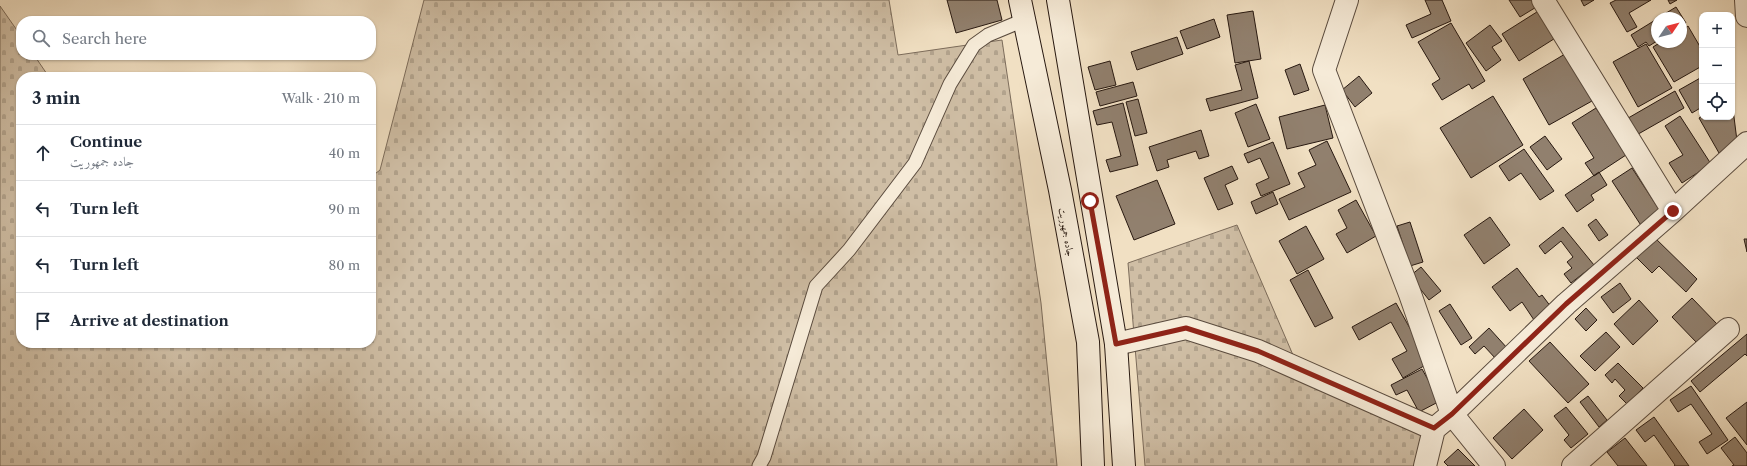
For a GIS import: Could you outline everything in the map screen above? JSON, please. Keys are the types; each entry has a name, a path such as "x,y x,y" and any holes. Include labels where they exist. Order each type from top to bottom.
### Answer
{"street":[{"path":"1058,0 1116,344 1124,466"},
{"path":"1347,0 1324,70 1410,294 1452,414 1494,466"},
{"path":"1543,0 1673,211"},
{"path":"1746,0 1747,16"},
{"name":"جاده جمهوریت","path":"1022,10 1060,190 1088,342 1094,466"},
{"path":"1425,466 1434,428 1452,414 1566,304 1673,211 1747,143"},
{"path":"1116,344 1186,328 1258,351 1434,428"},
{"path":"1573,466 1728,328"}],"lane":[{"path":"759,466 764,457 816,286 849,250 915,162 950,84 974,45 1022,10"}],"green space":[{"path":"424,0 889,0 898,55 1002,40 1041,303 1057,466 0,466 0,6 16,29 16,60 37,60 46,72 16,72 16,348 376,348 376,173 380,170"},
{"path":"1237,225 1293,355 1430,433 1419,466 1145,466 1128,263"}],"building":[{"path":"947,0 997,0 1002,20 956,33"},
{"path":"1425,0 1442,0 1451,21 1412,38 1406,25 1431,14"},
{"path":"1509,0 1535,0 1538,6 1520,17"},
{"path":"1581,0 1594,0 1584,6"},
{"path":"1616,0 1651,0 1629,13 1637,27 1627,32 1610,3"},
{"path":"1668,0 1677,0 1670,4"},
{"path":"1676,7 1679,12 1668,12"},
{"path":"1540,10 1557,37 1519,61 1502,34"},
{"path":"1253,11 1261,59 1235,63 1227,15"},
{"path":"1214,19 1220,37 1187,49 1180,31"},
{"path":"1451,23 1485,81 1472,89 1469,84 1442,100 1432,84 1440,79 1418,42"},
{"path":"1651,23 1651,45 1649,46 1646,42 1638,47 1631,35"},
{"path":"1490,25 1502,41 1492,47 1501,60 1486,71 1466,43"},
{"path":"1688,26 1699,45 1699,68 1674,82 1654,48 1687,48"},
{"path":"1177,37 1183,54 1137,70 1131,52"},
{"path":"1646,44 1672,88 1638,107 1613,62"},
{"path":"1565,54 1592,101 1549,125 1523,79"},
{"path":"1110,61 1116,85 1095,90 1088,67"},
{"path":"1249,61 1258,98 1210,111 1206,99 1242,90 1235,65"},
{"path":"1300,64 1309,90 1294,95 1285,70"},
{"path":"1359,76 1372,93 1355,107 1342,90"},
{"path":"1699,79 1699,109 1692,113 1679,90"},
{"path":"1133,82 1137,96 1100,106 1096,92"},
{"path":"1675,91 1684,108 1633,137 1623,121"},
{"path":"1493,96 1523,145 1471,178 1440,128"},
{"path":"1138,99 1147,133 1135,136 1126,102"},
{"path":"1123,103 1138,165 1110,172 1106,160 1121,156 1112,122 1097,125 1093,111"},
{"path":"1256,104 1270,139 1248,147 1235,113"},
{"path":"1325,105 1333,138 1287,149 1279,117"},
{"path":"1596,108 1626,155 1594,176 1585,163 1594,158 1572,123"},
{"path":"1680,116 1711,164 1682,183 1669,163 1683,155 1665,126"},
{"path":"1700,120 1734,120 1737,141 1719,153"},
{"path":"1201,130 1209,156 1199,159 1196,151 1167,160 1169,167 1157,171 1149,147"},
{"path":"1545,136 1562,159 1547,170 1530,147"},
{"path":"1327,141 1351,192 1289,220 1279,199 1305,187 1298,173 1316,165 1309,150"},
{"path":"1273,142 1290,184 1261,196 1256,184 1269,178 1260,158 1248,163 1244,154"},
{"path":"1524,149 1554,191 1540,200 1521,173 1509,181 1499,166"},
{"path":"1232,166 1238,179 1225,185 1233,204 1218,210 1204,178"},
{"path":"1632,168 1664,217 1644,230 1612,181"},
{"path":"1599,172 1607,185 1591,195 1594,200 1577,212 1565,195"},
{"path":"1157,180 1175,224 1134,240 1116,196"},
{"path":"1273,192 1278,204 1256,214 1251,202"},
{"path":"1356,200 1376,236 1347,253 1336,234 1347,228 1338,210"},
{"path":"1490,217 1510,245 1484,264 1464,235"},
{"path":"1596,219 1608,235 1599,241 1588,225"},
{"path":"1410,222 1423,262 1410,266 1397,226"},
{"path":"1306,226 1324,259 1297,274 1279,241"},
{"path":"1563,227 1594,265 1571,283 1564,274 1572,268 1567,262 1573,257 1561,241 1545,254 1539,246"},
{"path":"1653,236 1697,279 1686,292 1659,266 1652,273 1635,256"},
{"path":"1744,239 1747,239 1747,252"},
{"path":"1421,267 1441,291 1429,300 1410,276"},
{"path":"1517,268 1539,297 1542,295 1551,307 1534,320 1522,302 1510,311 1492,287"},
{"path":"1308,270 1333,318 1315,327 1290,280"},
{"path":"1620,283 1631,299 1613,313 1601,297"},
{"path":"1692,298 1717,324 1697,343 1672,317"},
{"path":"1639,300 1658,321 1633,345 1614,324"},
{"path":"1396,303 1429,363 1403,378 1392,359 1407,351 1391,322 1359,340 1352,327"},
{"path":"1450,304 1472,338 1461,345 1439,311"},
{"path":"1586,308 1597,320 1586,331 1575,319"},
{"path":"1489,328 1508,349 1496,359 1484,346 1475,354 1469,347"},
{"path":"1606,332 1620,347 1595,371 1580,356"},
{"path":"1747,334 1747,356 1745,354 1700,392 1691,381"},
{"path":"1550,342 1589,384 1568,403 1529,361"},
{"path":"1618,363 1643,388 1627,404 1619,396 1625,390 1615,379 1612,383 1605,375"},
{"path":"1422,369 1440,401 1419,412 1407,390 1396,395 1391,385"},
{"path":"1691,386 1728,440 1707,454 1699,442 1712,434 1691,404 1678,412 1670,400"},
{"path":"1588,396 1607,420 1599,427 1580,402"},
{"path":"1747,402 1747,445 1726,418"},
{"path":"1566,407 1588,434 1571,448 1564,440 1569,435 1554,416"},
{"path":"1524,409 1543,430 1512,459 1493,438"},
{"path":"1654,417 1689,466 1674,466 1675,465 1654,435 1645,442 1636,430"},
{"path":"1735,437 1747,453 1747,466 1732,466 1734,465 1721,448"},
{"path":"1625,438 1647,466 1618,466 1607,452"},
{"path":"1458,449 1475,466 1448,466 1444,462"}],"route":[{"path":"1090,201 1116,344 1186,328 1258,351 1434,428 1452,414 1487,378 1566,304 1673,211"}]}
